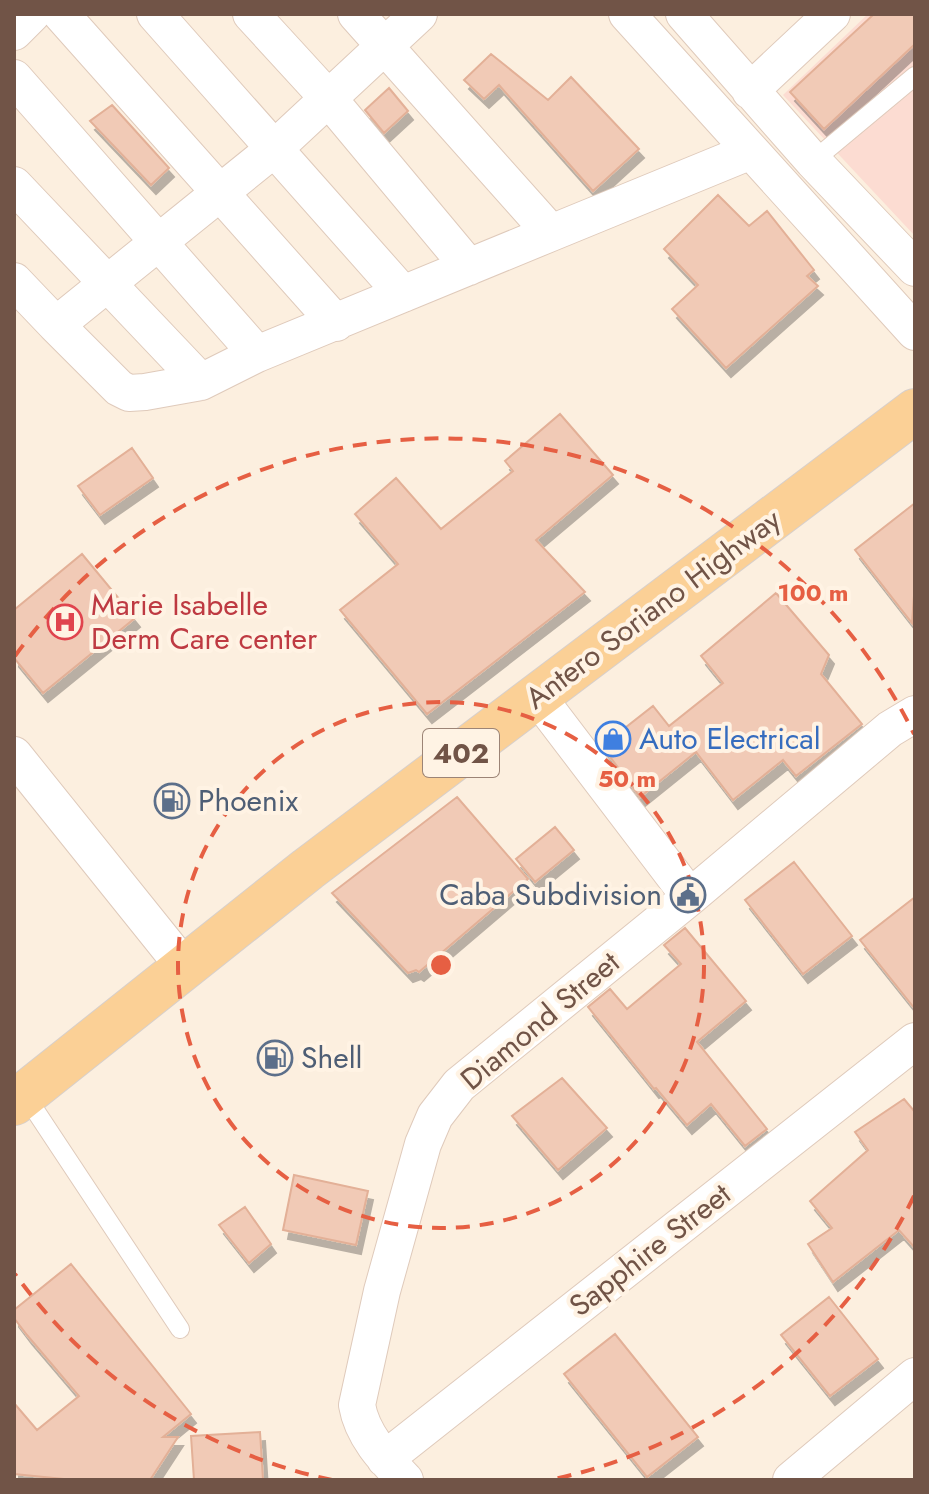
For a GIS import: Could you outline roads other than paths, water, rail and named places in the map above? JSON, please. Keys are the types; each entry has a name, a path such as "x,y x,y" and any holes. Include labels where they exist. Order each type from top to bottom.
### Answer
{"main road":[{"name":"Antero Soriano Highway","path":"19,1099 308,869 915,411"}],"street":[{"path":"14,32 32,14"},
{"path":"61,14 336,323"},
{"path":"155,14 403,294"},
{"path":"251,14 328,98 469,267"},
{"path":"356,14 551,233"},
{"path":"56,325 274,149 419,14"},
{"path":"627,14 915,332"},
{"path":"684,14 813,161 915,268"},
{"path":"750,91 832,14"},
{"path":"14,78 257,354"},
{"path":"14,281 119,388 129,393 201,382 257,354 751,151"},
{"path":"14,185 201,382"},
{"path":"537,696 690,897"},
{"name":"Diamond Street","path":"395,1470 360,1422 357,1405 408,1194 435,1116 459,1085 890,729 915,714"},
{"path":"14,755 185,968"},
{"name":"Sapphire Street","path":"395,1470 915,1041"},
{"path":"791,1480 915,1376"}],"lane":[{"path":"813,161 915,76"},
{"path":"19,1099 180,1329"}],"place":[{"name":"Marie Isabelle Derm Care center","path":"65,622"},
{"name":"Auto Electrical","path":"613,739"},
{"name":"Phoenix","path":"172,801"},
{"name":"Caba Subdivision","path":"688,895"},
{"name":"Shell","path":"275,1058"}]}
